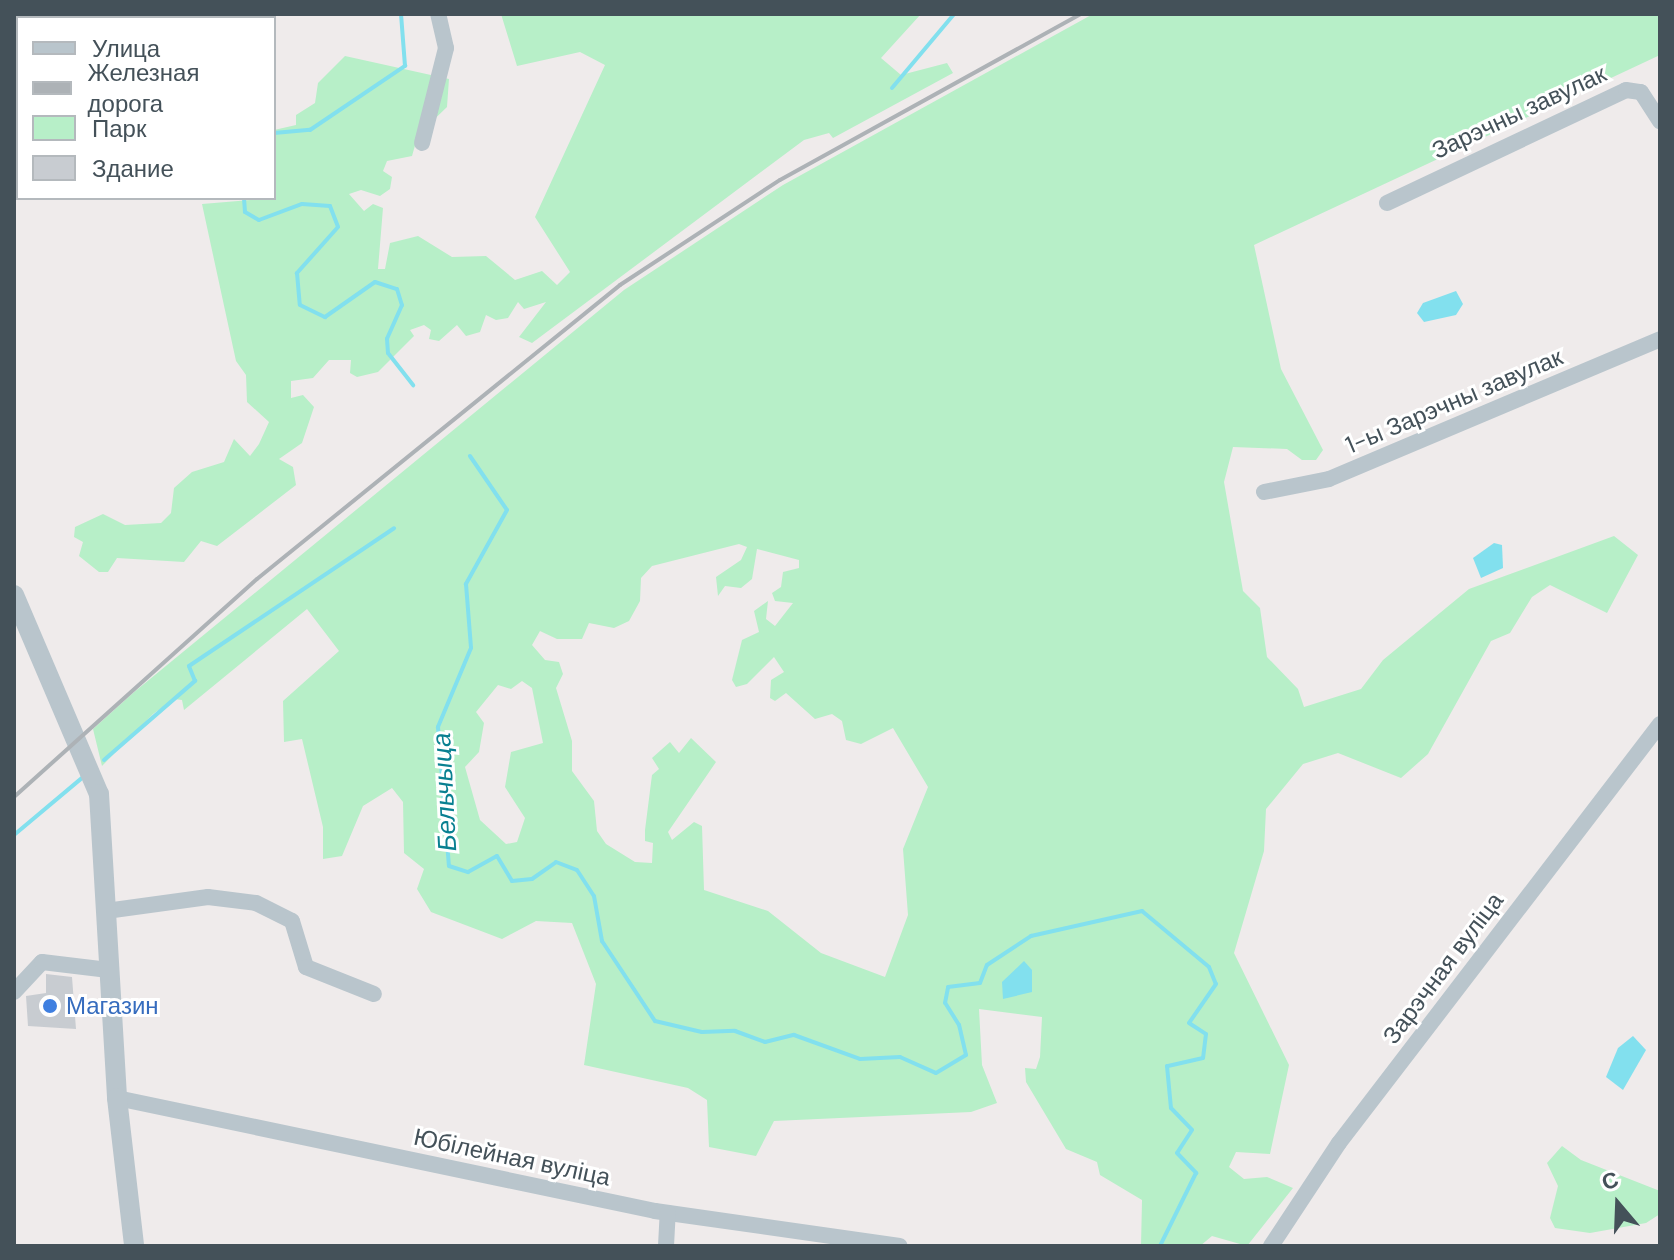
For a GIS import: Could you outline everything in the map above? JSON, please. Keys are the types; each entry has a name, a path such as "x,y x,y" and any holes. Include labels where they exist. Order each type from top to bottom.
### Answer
{"street":[{"path":"422,143 446,48 438,14"},
{"name":"Зарэчны завулак","path":"1387,203 1626,90 1641,92 1660,121"},
{"name":"1-ы Зарэчны завулак","path":"1264,492 1329,479 1660,339"},
{"path":"14,595 93,774 106,911 117,1098 134,1246"},
{"name":"Зарэчная вуліца","path":"1271,1246 1339,1143 1660,724"},
{"path":"106,911 208,897 256,903 292,921 306,967 374,994"},
{"path":"14,992 42,962 109,970"},
{"name":"Юбілейная вуліца","path":"117,1098 668,1213 900,1246"},
{"path":"666,1246 668,1213"}],"green space":[{"path":"501,14 921,14 881,58 901,75 947,63 953,73 833,138 829,133 804,140 532,343 519,337 546,302 524,309 518,302 508,318 496,320 486,315 480,332 466,336 457,325 439,341 429,339 431,330 424,325 410,330 414,336 378,372 357,377 350,373 351,360 329,360 313,378 291,381 291,398 303,395 314,407 302,443 279,459 293,467 296,485 217,546 201,541 184,562 117,558 108,572 99,572 79,556 83,542 74,537 75,527 103,514 125,525 161,523 171,513 174,488 192,472 224,462 234,439 250,456 259,444 269,422 247,402 246,375 236,361 202,204 276,200 276,130 296,125 296,115 315,103 318,83 345,56 449,79 447,107 418,135 412,156 387,161 383,171 392,177 390,189 380,196 361,190 349,194 364,211 373,204 383,208 378,269 385,269 390,243 418,236 452,257 486,256 515,280 542,271 557,285 570,272 535,217 605,65 580,52 517,66"},
{"path":"1093,14 1660,14 1660,55 1254,245 1281,369 1323,450 1316,460 1302,460 1287,449 1233,447 1224,482 1243,591 1260,608 1267,657 1298,689 1304,707 1361,689 1383,660 1469,589 1614,536 1638,555 1607,613 1550,585 1532,597 1510,633 1491,641 1428,754 1401,778 1338,753 1303,764 1266,809 1264,851 1234,953 1289,1065 1270,1154 1236,1152 1229,1167 1244,1179 1267,1177 1293,1188 1247,1246 1212,1236 1200,1246 1141,1246 1142,1200 1100,1175 1097,1162 1066,1149 1026,1082 1025,1068 1036,1069 1040,1057 1042,1017 979,1009 982,1065 997,1103 971,1112 774,1121 756,1156 709,1147 707,1100 688,1088 584,1065 596,984 572,923 536,921 502,939 431,912 417,889 424,869 404,853 403,802 392,788 363,806 342,856 323,859 323,827 302,739 284,742 283,701 339,651 307,609 184,710 182,700 174,699 153,714 102,766 93,729 133,693 624,290 783,185","holes":["739,544 747,547 741,560 716,577 718,596 725,586 741,588 752,579 757,549 799,560 799,568 783,572 781,587 772,593 775,601 793,603 775,626 766,619 768,601 754,611 759,632 742,640 732,680 736,687 747,684 774,657 784,672 771,680 770,698 775,701 786,693 815,719 832,714 842,721 846,740 861,744 893,728 928,787 903,849 908,915 885,977 821,953 768,911 704,890 702,826 694,822 672,840 668,832 716,762 691,738 679,753 670,742 652,758 659,769 652,775 645,830 645,841 653,843 652,863 635,862 606,844 597,831 594,801 572,771 572,741 556,688 563,674 559,662 545,660 532,645 540,631 557,639 582,639 589,623 614,628 629,621 640,601 641,578 652,566","522,681 532,688 543,743 511,752 505,787 525,818 517,842 506,844 480,820 465,767 479,752 484,723 476,712 498,685 511,689"]},
{"path":"1562,1146 1581,1160 1660,1191 1660,1214 1646,1223 1590,1233 1555,1228 1550,1218 1558,1186 1547,1163"}],"water":[{"path":"1456,291 1463,304 1456,315 1424,322 1417,313 1423,303"},
{"path":"1494,543 1502,545 1503,568 1481,578 1473,558"},
{"path":"1024,961 1032,970 1032,992 1003,999 1002,982"},
{"path":"1633,1036 1646,1050 1623,1090 1606,1077 1618,1048"}],"building":[{"name":"Магазин","path":"46,974 72,977 76,1029 28,1026 26,996 46,993"}],"waterway":[{"name":"Бельчыца","path":"276,133 310,130 405,66 401,14"},
{"path":"892,88 954,14"},
{"name":"Бельчыца","path":"244,200 245,212 259,220 302,204 330,206 338,227 297,273 300,305 325,317 375,282 397,289 402,305 387,339 388,353 413,385"},
{"name":"Бельчыца","path":"470,456 507,510 466,584 471,648 438,727 449,866 468,872 497,856 512,881 532,879 556,862 577,870 594,896 602,941 655,1021 702,1032 735,1031 765,1042 794,1035 860,1059 900,1057 936,1073 966,1055 959,1025 945,1003 948,987 980,983 987,965 1031,936 1142,911 1209,967 1216,984 1189,1023 1206,1034 1203,1058 1167,1066 1171,1108 1192,1130 1177,1153 1196,1173 1160,1246"},
{"path":"104,760 195,681 189,666 394,528"},
{"path":"14,835 83,777"}],"railway":[{"path":"14,797 257,579 620,285 780,180 1081,14"}],"place":[{"name":"Магазин","path":"50,1006"}]}
